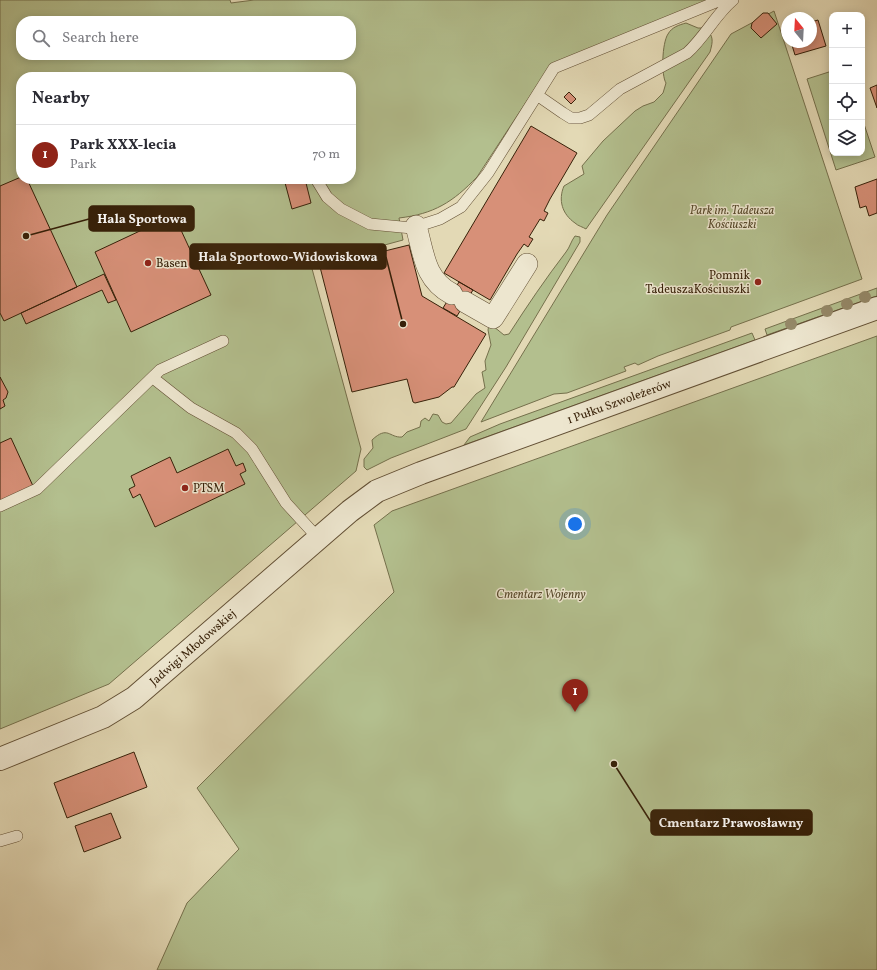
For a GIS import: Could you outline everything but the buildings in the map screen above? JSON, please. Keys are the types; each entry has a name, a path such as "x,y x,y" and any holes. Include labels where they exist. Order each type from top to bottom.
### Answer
{"street":[{"path":"416,226 430,274 439,287 493,318 527,264"},
{"name":"1 Pułku Szwoleżerów","path":"364,500 377,492 408,478 877,308"},
{"name":"Jadwigi Młodowskiej","path":"0,759 103,717 124,705 364,500"}],"lane":[{"path":"319,184 327,198 341,209 355,218 378,225 412,228 440,220 461,208 488,173 554,68 721,0"},
{"path":"537,95 571,118 580,118 589,115 620,89 687,53 696,45 719,15 733,0"},
{"path":"0,506 37,489 160,370 223,341"},
{"path":"153,378 191,408 236,433 252,449 286,504 318,538"},
{"path":"0,841 16,836"}],"green space":[{"path":"0,0 230,0 231,3 254,0 712,0 551,64 477,177 460,193 433,210 399,218 403,240 311,265 361,449 356,471 109,684 0,729"},
{"name":"Park im. Tadeusza Kościuszki","path":"774,11 781,32 781,48 786,48 862,279 731,327 730,330 658,356 638,365 635,363 624,367 626,371 567,393 554,394 481,422 607,215 731,34"},
{"path":"686,23 698,28 705,28 708,31 712,39 710,52 586,229 578,225 567,215 562,206 561,196 564,186 584,174 582,166 603,141 635,111 654,102 663,93 666,83 663,73 664,44 666,38 674,28"},
{"path":"829,72 829,148 807,79"},
{"path":"865,127 875,157 836,170 832,156 865,156"},
{"path":"575,236 580,237 580,242 506,367 466,429 391,458 367,470 364,467 364,459 373,448 372,440 377,436 382,433 388,433 402,437 407,432 420,427 421,421 425,418 429,421 433,414 438,415 442,422 446,424 451,423 476,394 485,388 482,372 486,370 485,361 491,345 488,330 489,325 493,326 504,335 509,334"},
{"path":"877,288 877,296 767,335 765,329"},
{"path":"752,333 755,340 464,445 470,437 500,424"},
{"name":"Cmentarz Wojenny","path":"877,336 877,970 157,970 187,903 239,849 197,788 394,592 374,525 392,511"}],"place":[{"name":"Hala Sportowa","path":"26,236"},
{"name":"Basen","path":"148,263"},
{"name":"Pomnik TadeuszaKościuszki","path":"758,282"},
{"name":"Hala Sportowo-Widowiskowa","path":"403,324"},
{"name":"PTSM","path":"185,488"},
{"name":"Park XXX-lecia","path":"575,712"},
{"name":"Cmentarz Prawosławny","path":"614,764"}]}
